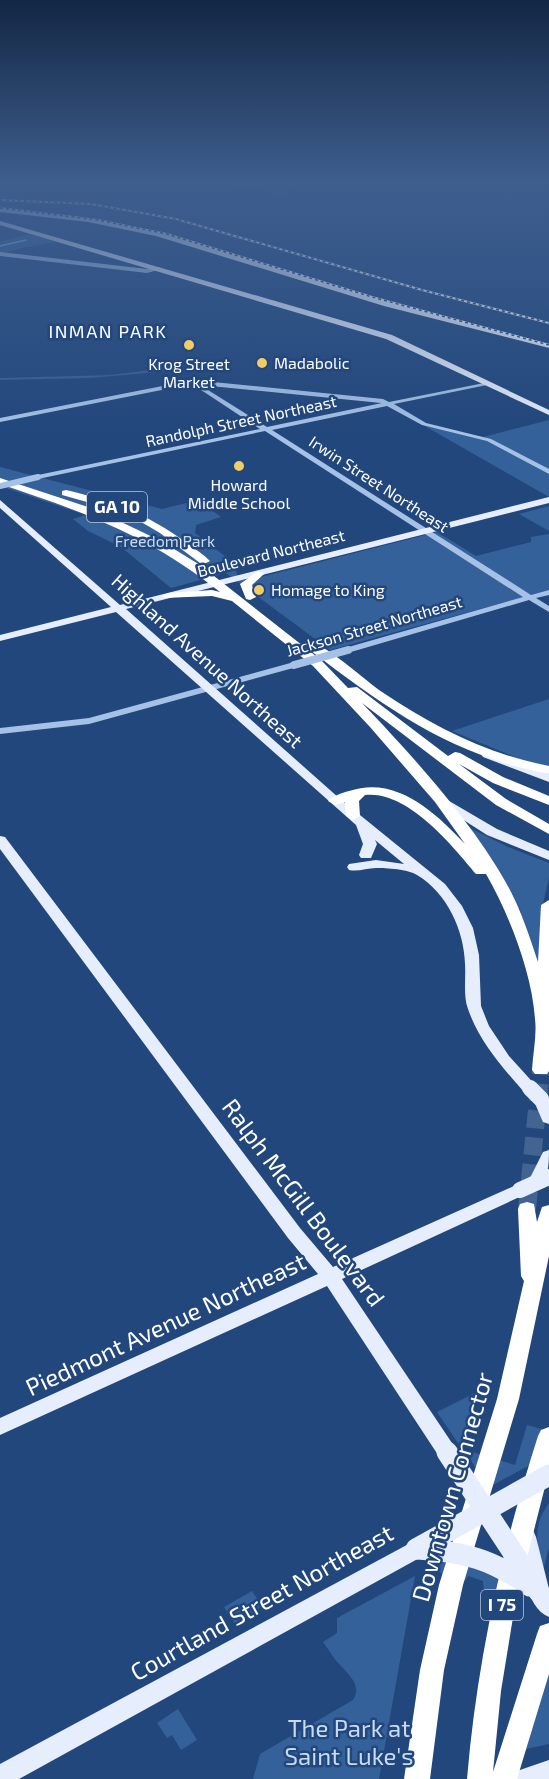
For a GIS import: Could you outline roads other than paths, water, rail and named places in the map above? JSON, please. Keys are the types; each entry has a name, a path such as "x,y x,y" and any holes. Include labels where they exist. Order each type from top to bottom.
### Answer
{"highway":[{"name":"GA 10","path":"0,476 102,502 137,516 164,531 317,663 375,724 440,799"},
{"name":"GA 10","path":"0,481 58,499 117,523 223,582"},
{"path":"168,596 214,593 245,600 246,584 258,574"},
{"name":"GA 10","path":"245,600 351,675 428,725 486,754"},
{"path":"317,663 501,802 549,830"},
{"path":"351,675 390,708 462,760 507,785 549,801"},
{"path":"486,754 549,770"},
{"path":"335,801 360,792 376,790 407,802 430,819 471,859 514,917"},
{"path":"354,817 352,800 360,792"},
{"path":"440,799 488,865 503,891 534,973 543,1017"},
{"path":"541,1070 549,905"},
{"path":"532,1297 533,1190"},
{"name":"Downtown Connector","path":"417,1779 432,1670 451,1586 508,1399 549,1212"},
{"name":"I 75","path":"480,1779 487,1704 500,1614 527,1503 549,1436"},
{"path":"527,1777 549,1634"}],"main road":[{"path":"149,266 383,335 549,413"},
{"path":"262,266 387,304 546,346"},
{"name":"Boulevard Northeast","path":"0,638 549,500"},
{"name":"Highland Avenue Northeast","path":"0,503 335,801 440,887 462,917 470,941 474,1006 482,1026 504,1060 542,1100"},
{"path":"486,754 549,778"},
{"path":"440,799 492,832 549,856"},
{"path":"354,817 369,840 366,855"},
{"name":"Ralph McGill Boulevard","path":"0,840 273,1204 330,1276 544,1600"},
{"path":"354,867 376,864 419,870"},
{"path":"542,1100 549,1119"},
{"path":"533,1190 549,1156"},
{"name":"Piedmont Avenue Northeast","path":"0,1427 330,1276 533,1190"},
{"name":"Courtland Street Northeast","path":"0,1777 549,1475"},
{"path":"544,1600 525,1535 529,1518 549,1484"},
{"path":"416,1549 466,1552 489,1558 544,1600"}],"street":[{"path":"101,266 146,271 159,269"},
{"path":"0,420 193,382 388,404 424,424 494,442 549,472"},
{"name":"Irwin Street Northeast","path":"193,382 549,610"},
{"name":"Randolph Street Northeast","path":"0,486 487,383"},
{"name":"Jackson Street Northeast","path":"0,731 76,724 348,650 549,592"}],"tunnel":[{"path":"527,1209 541,1070"}],"railway":[{"path":"271,266 372,297 549,345"},
{"path":"339,266 549,323"}],"place":[{"name":"Krog Street Market","path":"189,345"},
{"name":"Madabolic","path":"262,363"},
{"name":"Howard Middle School","path":"239,466"},
{"name":"Homage to King","path":"259,590"}],"district":[{"name":"INMAN PARK","path":"108,332"}],"park label":[{"name":"Freedom Park","path":"165,541"},
{"name":"The Park at Saint Luke's","path":"349,1743"}]}
